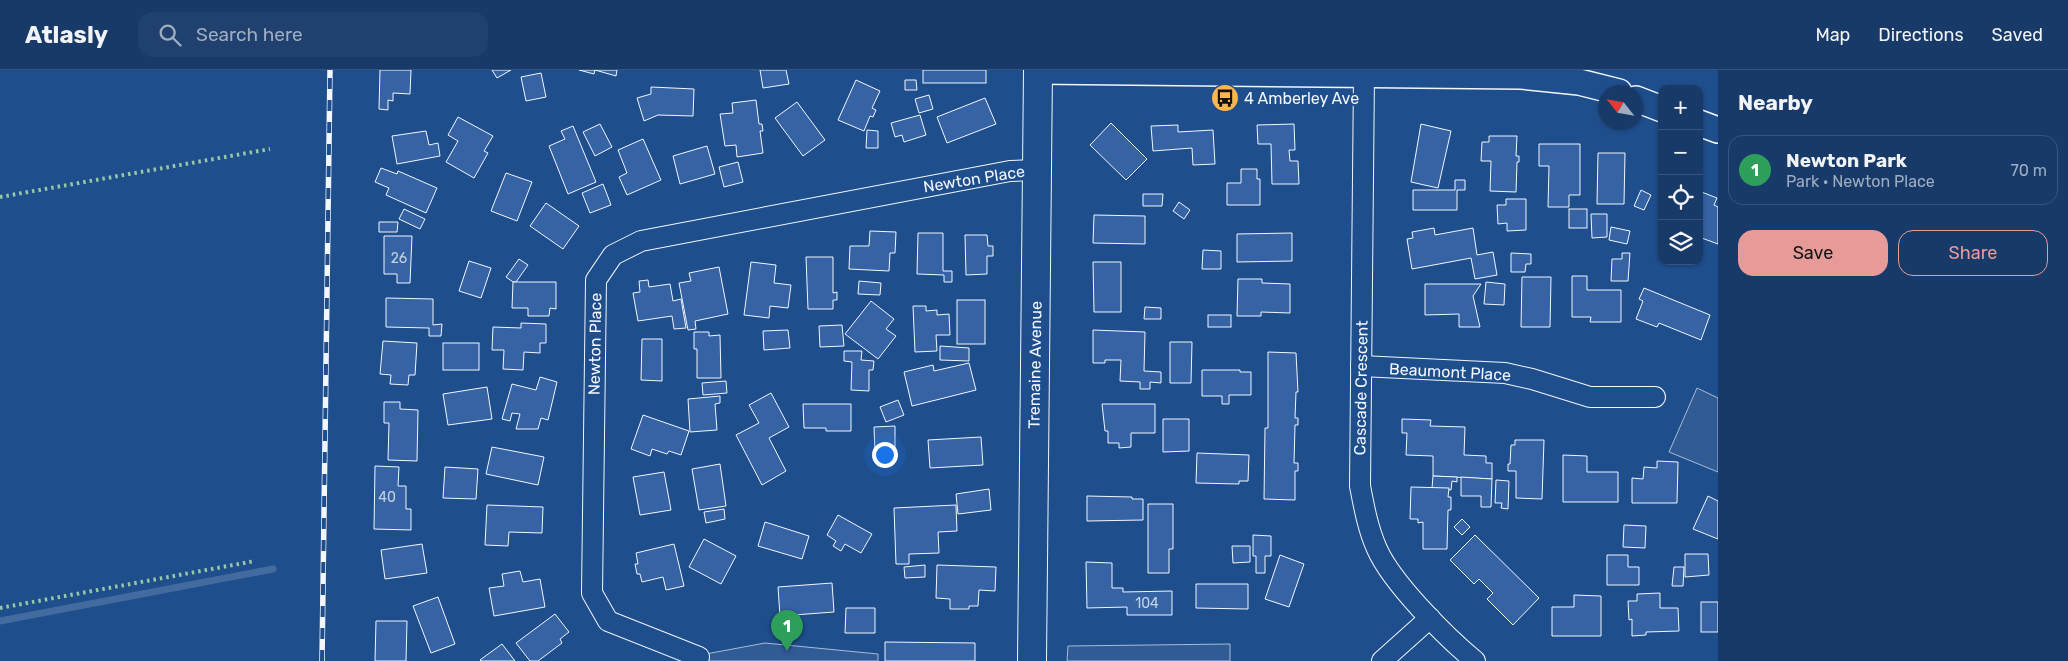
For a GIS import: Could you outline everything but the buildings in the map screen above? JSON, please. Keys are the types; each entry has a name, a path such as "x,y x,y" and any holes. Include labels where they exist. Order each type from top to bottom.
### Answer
{"main road":[{"name":"Tremaine Avenue","path":"1032,661 1038,70"}],"street":[{"path":"1038,70 1550,78 1598,87"},
{"name":"Cascade Crescent","path":"1364,74 1360,486 1367,522 1378,550 1396,578 1430,618 1475,661"},
{"path":"1643,102 1658,107"},
{"path":"1703,124 1718,130"},
{"name":"Newton Place","path":"699,657 608,621 592,593 596,280 609,261 614,255 641,241 1010,171 1037,170"},
{"name":"Beaumont Place","path":"1361,366 1388,369 1506,373 1590,397 1655,397"},
{"path":"1382,661 1430,618"}],"shaded area":[{"path":"1697,388 1718,398 1718,472 1669,452"},
{"path":"765,643 878,654 878,661 701,661 706,654"},
{"path":"1230,644 1230,661 1067,661 1068,646"}],"waterway":[{"path":"0,621 273,569"}],"railway":[{"path":"322,661 330,70"}],"hedge":[{"path":"0,197 270,149"},
{"path":"0,608 255,561"}],"place":[{"name":"4 Amberley Ave","path":"1225,98"},
{"name":"Newton Park","path":"787,651"}]}
